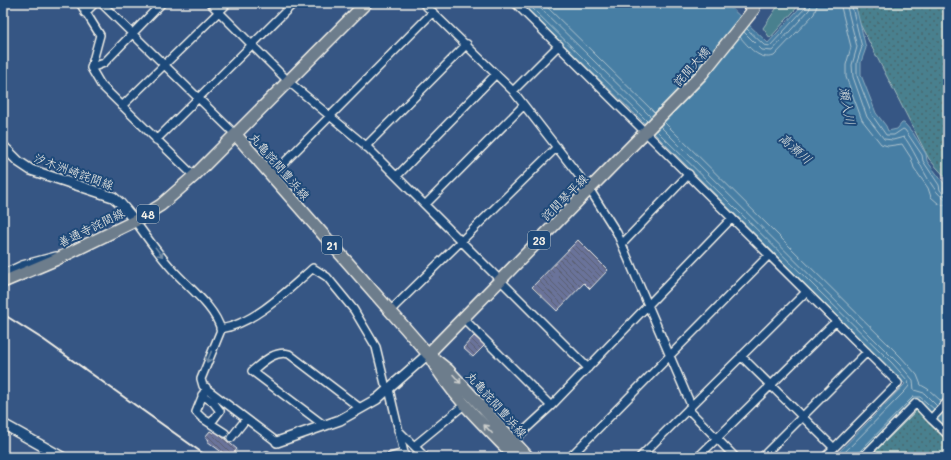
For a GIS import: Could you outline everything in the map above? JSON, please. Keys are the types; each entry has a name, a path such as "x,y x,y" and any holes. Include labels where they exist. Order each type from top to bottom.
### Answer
{"main road":[{"name":"丸亀詫間豊浜線","path":"366,3 236,135 428,354 448,370 528,457"},
{"name":"詫間大橋","path":"648,130 702,74 747,19 754,5"},
{"name":"詫間琴平線","path":"428,354 648,130"},
{"name":"善通寺詫間線","path":"4,273 66,254 135,221 160,205 194,176 236,135"},
{"name":"汐木洲崎詫間線","path":"3,146 19,162 31,170 114,197 135,221"},
{"name":"丸亀詫間豊浜線","path":"428,354 441,376 464,405 515,457"},
{"path":"277,442 325,426 377,399 428,354"},
{"path":"3,424 62,457"}],"street":[{"path":"80,3 100,35 91,68 101,85 194,176"},
{"path":"85,13 95,3"},
{"path":"101,3 164,64 197,99 236,135"},
{"path":"91,68 104,63 162,3"},
{"path":"210,3 289,82 332,116 426,204 499,280 588,368"},
{"path":"122,106 228,3"},
{"path":"156,140 294,3"},
{"path":"423,3 467,44 513,91 590,190 622,244 670,355 690,407 735,457"},
{"path":"516,3 648,130 732,218 898,383 825,457"},
{"path":"272,176 433,12"},
{"path":"365,146 467,44"},
{"path":"513,91 559,45"},
{"path":"396,176 496,74"},
{"path":"426,204 524,105"},
{"path":"390,311 557,147"},
{"path":"622,244 689,174"},
{"path":"513,440 551,406 648,303 732,218"},
{"path":"135,221 172,269 207,306 219,322 220,329 201,379 206,387 277,442"},
{"path":"570,457 769,255"},
{"path":"220,329 231,327 251,318 313,268 327,277 354,310 376,347 385,384 389,388 404,455 390,457"},
{"path":"640,457 806,292"},
{"path":"463,318 551,406"},
{"path":"698,457 770,384 836,321"},
{"path":"325,426 252,371 272,356 282,352 289,354 360,408"},
{"path":"762,457 867,352"},
{"path":"742,356 834,448"},
{"path":"206,387 196,412 224,433"},
{"path":"202,395 213,402 220,411 211,423"},
{"path":"932,419 948,402"},
{"path":"863,457 916,403 948,435"},
{"path":"414,446 464,405"},
{"path":"231,438 246,419"},
{"path":"398,430 425,457"}],"green space":[{"path":"780,3 801,3 770,38 763,28"},
{"path":"853,3 948,3 948,180 929,159 860,24"},
{"path":"927,400 948,421 948,457 870,457"}],"water":[{"path":"521,3 726,3 768,43 804,3 855,3 866,48 861,62 861,75 876,113 888,131 897,129 902,123 904,123 913,133 926,154 927,161 945,185 943,188 948,192 948,429 916,400 860,457 834,457 905,384 638,117"}],"building":[{"path":"578,240 608,270 590,289 584,283 557,311 532,287"},
{"path":"474,336 485,345 473,357 463,348"},
{"path":"210,431 213,433 215,431 237,449 231,457 228,457 207,441 209,440 205,437"}],"railway":[{"path":"3,314 44,340 208,457"}],"water label":[{"name":"瀬入川","path":"848,106"},
{"name":"高瀬川","path":"796,148"}]}
